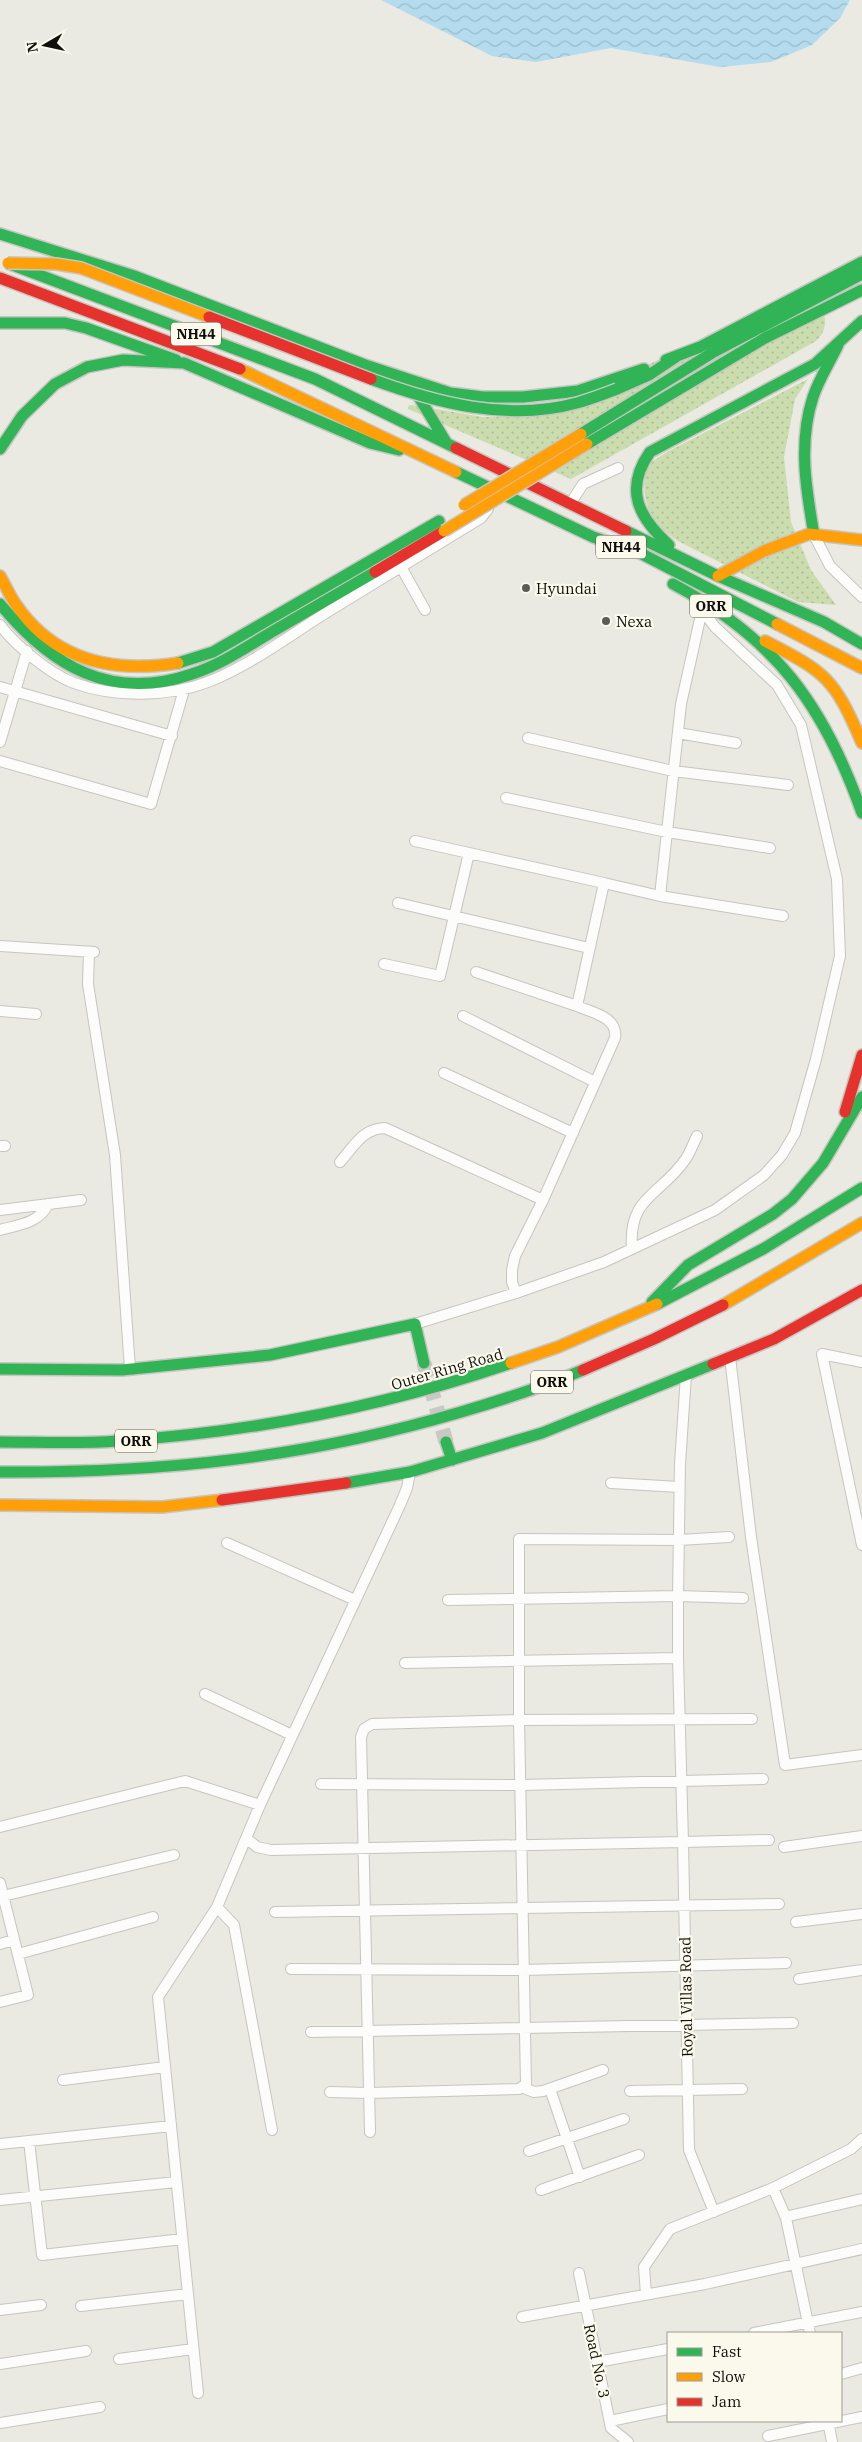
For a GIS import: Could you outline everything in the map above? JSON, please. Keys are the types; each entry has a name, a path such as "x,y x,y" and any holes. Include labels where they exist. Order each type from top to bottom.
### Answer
{"main road":[{"path":"0,234 134,276 364,365 450,393 483,397 523,396 578,391 676,357 700,347 862,262"},
{"path":"4,262 72,266 205,314 412,394 463,408 502,410 549,408 582,402 649,375 676,357"},
{"name":"NH44","path":"4,262 315,379 718,576 824,622 862,644"},
{"path":"584,439 712,353 862,274"},
{"name":"NH44","path":"0,278 231,365 593,536 640,553 862,668"},
{"path":"0,604 36,646 75,670 115,682 169,680 189,676 224,660 584,439 765,338 862,290"},
{"path":"690,562 652,531 642,517 638,505 637,491 638,472 642,462 650,452 815,364 862,321"},
{"path":"0,323 65,323 86,328 184,363 370,443 420,455"},
{"path":"814,534 805,480 804,438 813,397 839,343"},
{"path":"0,449 22,416 33,404 55,384 72,374 104,362 123,360 184,363"},
{"path":"408,379 446,442"},
{"path":"539,510 547,492"},
{"path":"0,576 16,605 30,623 56,645 72,655 107,666 148,669 194,660 214,652 441,526"},
{"path":"718,576 764,551 808,534 862,540"},
{"path":"593,536 617,556 633,564"},
{"name":"ORR","path":"662,578 701,605 753,635 812,665 824,674 834,687 862,743"},
{"path":"824,622 862,630"},
{"name":"ORR","path":"753,635 786,669 816,712 849,776 862,813"},
{"path":"835,1142 862,1055"},
{"path":"642,1312 688,1265 773,1214 792,1199 823,1163 862,1098"},
{"name":"Outer Ring Road","path":"0,1442 92,1443 148,1440 272,1426 397,1399 473,1378 575,1342 642,1312 742,1261 862,1188"},
{"name":"ORR","path":"0,1472 94,1472 151,1469 276,1455 443,1417 512,1396 583,1370 655,1339 736,1298 862,1223"},
{"path":"0,1505 162,1507 307,1490 410,1472 542,1433 774,1339 862,1290"},
{"path":"0,1369 130,1369 270,1355 415,1324 424,1363"},
{"path":"446,1442 452,1460"}],"street":[{"path":"570,504 583,484 618,468"},
{"path":"0,625 43,664 73,682 109,692 161,693 184,690 238,668 481,518 498,491"},
{"path":"814,534 830,566 862,597"},
{"path":"401,567 425,610"},
{"path":"660,896 681,704 701,605"},
{"path":"415,1324 516,1293 604,1262 715,1210 764,1175 782,1155 795,1133 816,1059 840,956 837,880 802,725 777,685 715,627 701,605"},
{"path":"0,742 27,651"},
{"path":"0,687 172,736"},
{"path":"0,761 151,804 184,690"},
{"path":"678,733 736,743"},
{"path":"528,738 673,771 788,785"},
{"path":"506,798 667,832 770,848"},
{"path":"415,841 660,896 784,916"},
{"path":"384,964 440,976 469,853"},
{"path":"577,1006 604,883"},
{"path":"398,903 589,948"},
{"path":"0,946 92,952 88,984 116,1155 130,1369"},
{"path":"476,972 577,1006 613,1023 616,1029 615,1038 543,1200 515,1256 512,1276 516,1293"},
{"path":"0,1011 36,1014"},
{"path":"463,1016 595,1082"},
{"path":"444,1073 572,1133"},
{"path":"340,1162 366,1132 372,1128 385,1128 543,1200"},
{"path":"632,1249 631,1232 636,1212 648,1196 667,1180 685,1160 697,1136"},
{"path":"0,1210 81,1200"},
{"path":"0,1230 35,1220 44,1212 48,1204"},
{"path":"862,1362 822,1354 862,1545"},
{"path":"730,1357 751,1537 785,1765 862,1755"},
{"name":"Royal Villas Road","path":"686,1375 678,1540 678,1658 681,1720 689,2150 714,2212"},
{"path":"198,2393 158,1997 217,1906 260,1805 403,1496 410,1472"},
{"path":"611,1482 680,1487"},
{"path":"524,2088 526,2084 522,1786 518,1659 518,1541 520,1538 678,1540 729,1537"},
{"path":"227,1543 355,1600"},
{"path":"448,1600 678,1596 743,1598"},
{"path":"405,1663 518,1659 678,1658"},
{"path":"205,1694 292,1735"},
{"path":"370,2132 366,2030 367,1971 362,1847 363,1786 361,1737 364,1729 372,1724 519,1720 752,1720"},
{"path":"321,1784 363,1786 522,1786 763,1779"},
{"path":"0,1826 185,1781 260,1805"},
{"path":"784,1847 862,1836"},
{"path":"246,1838 257,1847 271,1850 522,1843 769,1840"},
{"path":"3,1896 174,1855"},
{"path":"0,1883 28,1995 0,2002"},
{"path":"275,1912 685,1903 779,1904"},
{"path":"217,1906 234,1924 272,2130"},
{"path":"796,1922 862,1914"},
{"path":"18,1954 153,1917"},
{"path":"0,1944 14,1940"},
{"path":"292,1970 524,1970 786,1963"},
{"path":"800,1979 862,1970"},
{"path":"311,2032 793,2023"},
{"path":"63,2080 165,2067"},
{"path":"330,2092 369,2093 524,2088 534,2092 550,2089 603,2070"},
{"path":"550,2089 580,2177"},
{"path":"630,2091 742,2089"},
{"path":"529,2152 624,2119"},
{"path":"0,2144 171,2126"},
{"path":"646,2294 644,2267 670,2229 773,2188 851,2149 862,2139"},
{"path":"29,2141 42,2254 182,2239"},
{"path":"541,2190 639,2155"},
{"path":"0,2200 176,2182"},
{"path":"773,2188 786,2218 810,2332"},
{"path":"786,2218 862,2199"},
{"path":"522,2317 705,2284 862,2249"},
{"name":"Road No. 3","path":"579,2273 611,2428 628,2442"},
{"path":"81,2306 188,2294"},
{"path":"0,2310 41,2305"},
{"path":"759,2332 862,2312"},
{"path":"120,2359 194,2349"},
{"path":"597,2362 667,2349"},
{"path":"0,2364 86,2351"},
{"path":"842,2374 862,2368"},
{"path":"0,2423 100,2407"},
{"path":"610,2420 667,2409"},
{"path":"842,2421 862,2418"},
{"path":"768,2436 829,2423 832,2442"}],"green space":[{"path":"815,290 823,310 825,323 821,335 816,341 571,479 408,409 409,405 412,405 483,417 533,416"},
{"path":"808,379 795,399 784,457 791,522 811,570 836,605 798,602 678,541 668,534 653,518 644,489 647,465 667,452"}],"water":[{"path":"381,0 850,0 840,18 812,45 771,62 720,67 611,48 536,62 492,56"}],"tunnel":[{"path":"424,1363 446,1442"}],"traffic: fast":[{"path":"0,234 134,276 365,365 450,393 483,397 523,397 578,391 644,369"},
{"path":"666,360 700,347 862,262"},
{"path":"10,264 315,379 456,448"},
{"path":"581,434 712,353 862,274"},
{"path":"587,444 765,338 862,290"},
{"path":"669,545 649,524 638,502 636,490 638,478 642,465 650,452 815,364 862,321"},
{"path":"0,323 65,323 86,328 176,360"},
{"path":"814,535 805,466 808,414 815,390 838,345"},
{"path":"617,389 649,375 676,357"},
{"path":"0,449 22,416 55,384 87,367 123,360 184,363 370,443 399,450"},
{"path":"371,379 421,396 472,407 499,410 525,411 551,408 577,403 617,389"},
{"path":"408,379 446,442"},
{"path":"456,472 593,537 640,553 777,624"},
{"path":"178,663 213,652 439,521"},
{"path":"626,531 718,576 824,622 862,644"},
{"path":"0,604 40,645 62,661 85,673 109,681 135,684 163,682 192,674 222,661 375,572"},
{"path":"673,584 709,605 740,627 768,652 792,678 831,739 862,813"},
{"path":"652,1302 688,1265 773,1214 792,1199 823,1163 862,1097"},
{"path":"657,1304 763,1249 862,1188"},
{"path":"0,1369 122,1370 270,1355 415,1324 424,1363"},
{"path":"0,1442 74,1443 118,1441 168,1437 267,1424 366,1405 463,1379 511,1363"},
{"path":"346,1483 410,1472 542,1433 713,1364"},
{"path":"0,1472 60,1472 175,1466 289,1451 403,1428 522,1393 583,1370"},
{"path":"446,1442 452,1460"}],"traffic: slow":[{"path":"8,263 56,264 81,268 209,317"},
{"path":"240,369 456,472"},
{"path":"464,505 581,434"},
{"path":"444,531 587,444"},
{"path":"718,576 764,551 809,534 862,540"},
{"path":"0,576 15,603 33,625 50,640 68,651 88,659 110,664 155,666 178,663"},
{"path":"777,624 862,668"},
{"path":"765,641 802,661 816,670 826,680 844,704 862,743"},
{"path":"723,1305 862,1223"},
{"path":"511,1363 558,1347 657,1304"},
{"path":"0,1505 162,1507 222,1500"}],"traffic: jam":[{"path":"0,278 240,369"},
{"path":"209,317 371,379"},
{"path":"456,448 626,531"},
{"path":"375,572 444,531"},
{"path":"845,1112 862,1055"},
{"path":"713,1364 774,1339 862,1290"},
{"path":"583,1370 654,1339 723,1305"},
{"path":"222,1500 346,1483"}],"place":[{"name":"Hyundai","path":"526,588"},
{"name":"Nexa","path":"606,621"}]}
